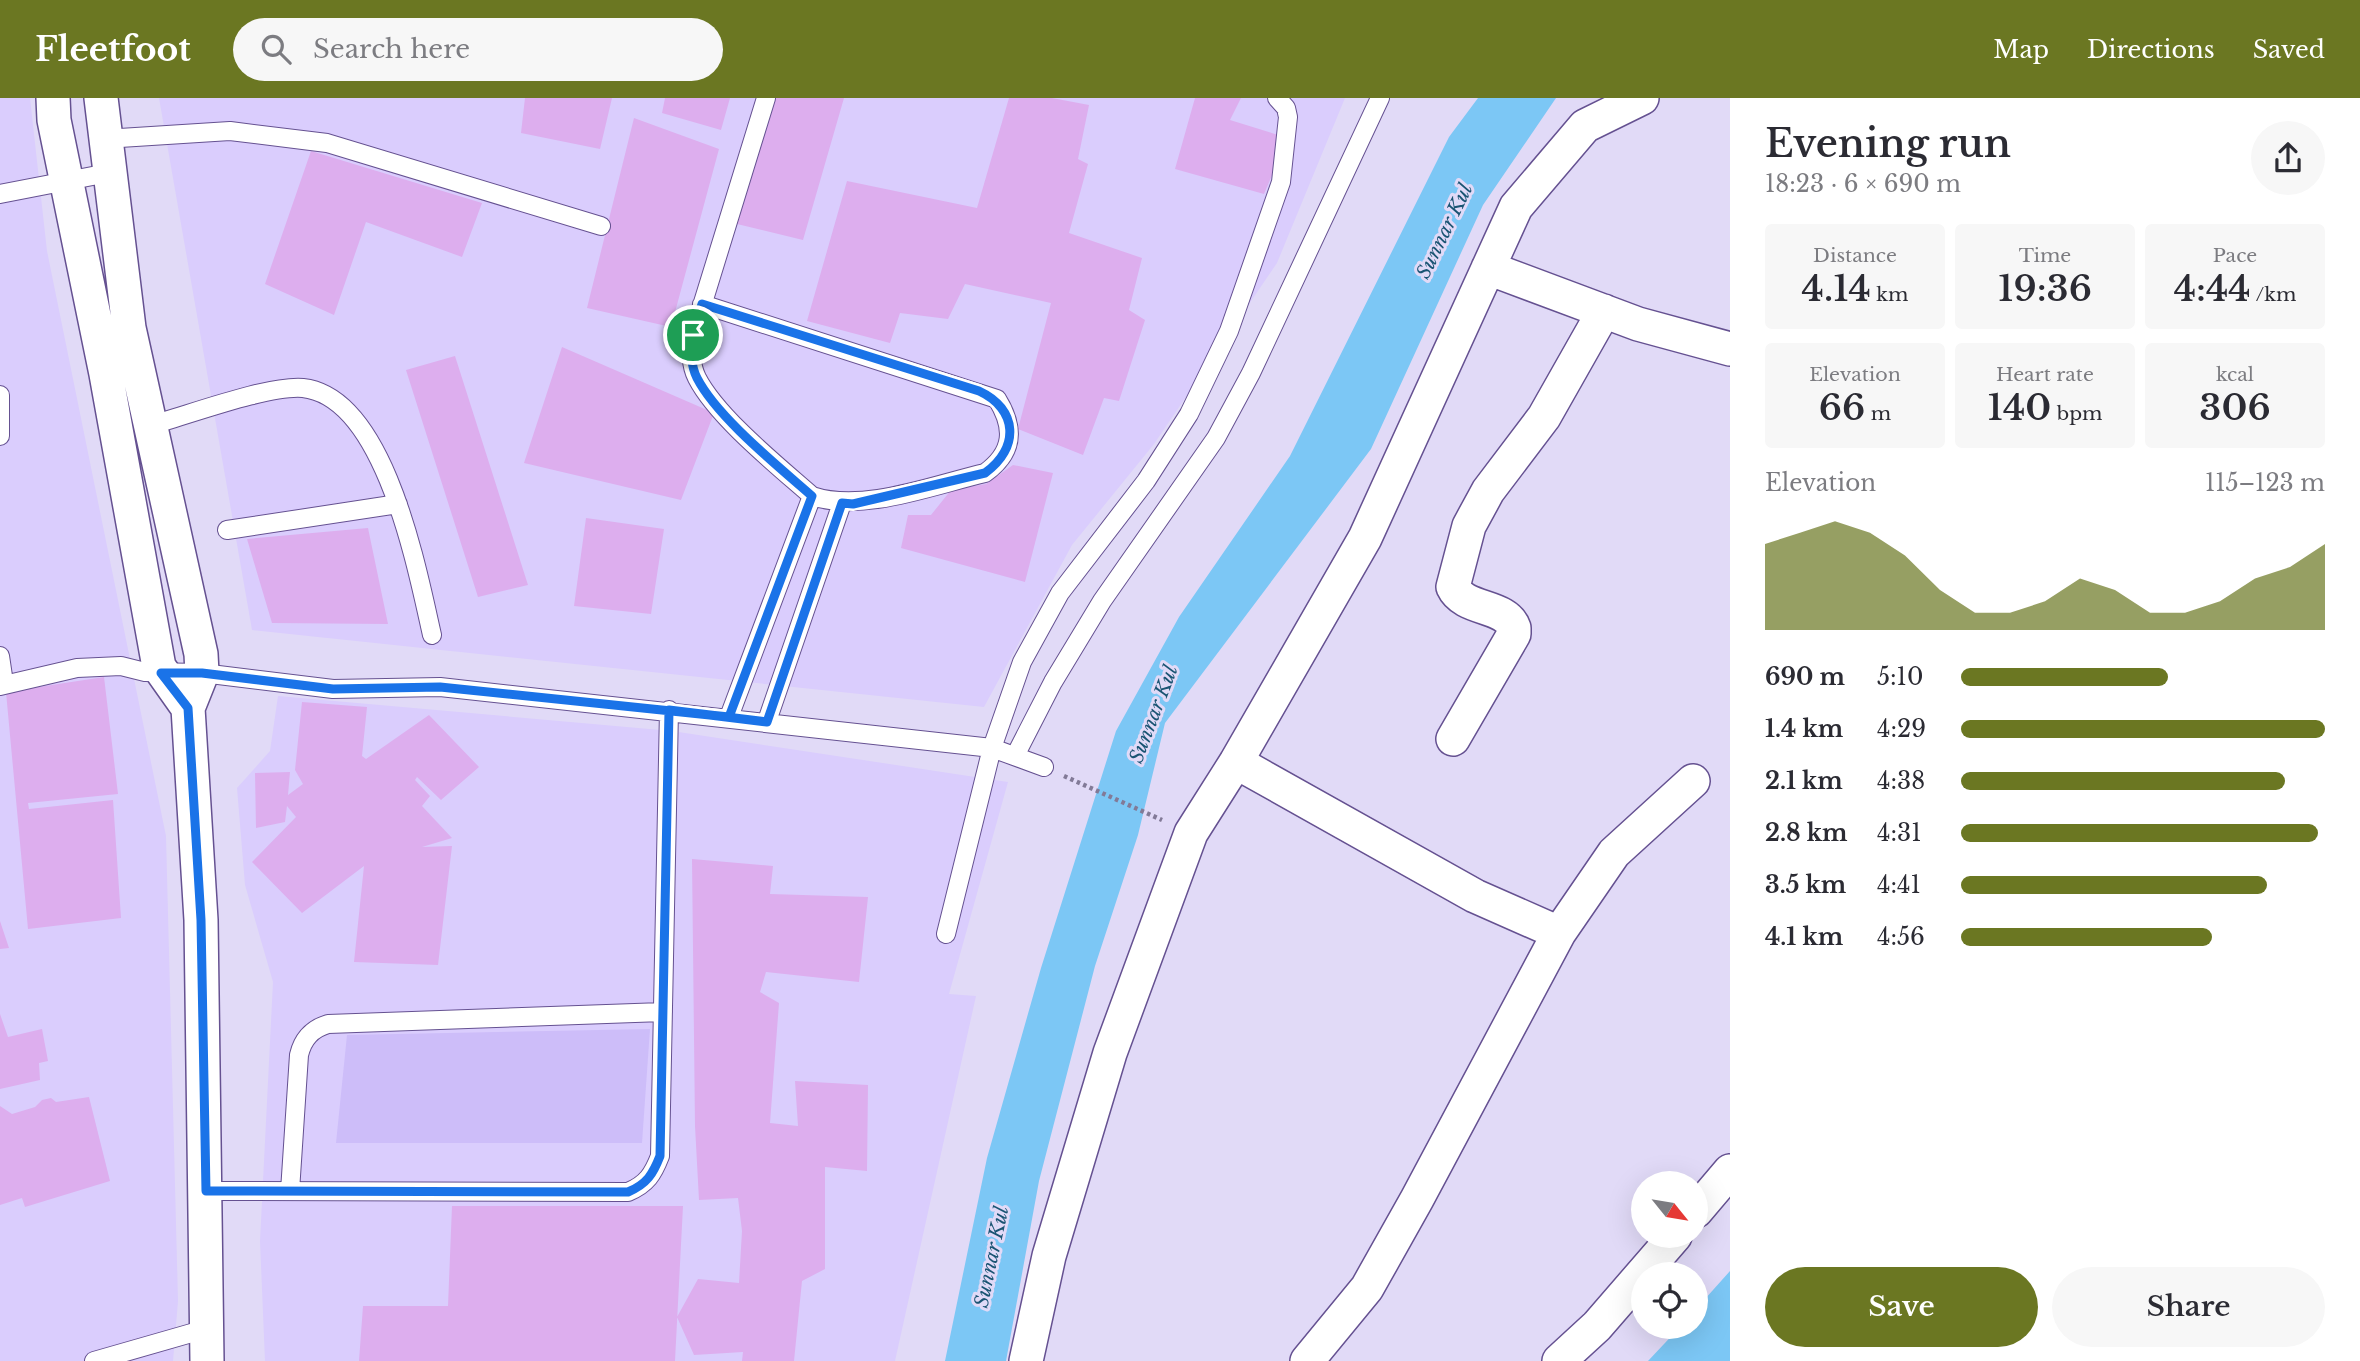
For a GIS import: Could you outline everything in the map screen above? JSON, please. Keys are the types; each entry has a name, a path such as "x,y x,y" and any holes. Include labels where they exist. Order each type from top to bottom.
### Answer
{"street":[{"path":"53,98 54,120 106,374 161,673 188,708"},
{"path":"101,98 108,173 129,328 148,426 201,654 202,673 188,708 201,920 209,1328 207,1361"},
{"path":"1026,1361 1049,1256 1110,1053 1191,833 1236,762 1365,538 1516,207 1585,126 1642,98"},
{"path":"1488,268 1638,324 1730,349"},
{"path":"1454,739 1514,634 1514,628 1506,618 1461,599 1453,587 1469,527 1488,491 1544,417 1604,311"},
{"path":"1236,762 1475,896 1559,933"},
{"path":"1307,1361 1367,1288 1418,1199 1559,933 1614,853 1692,781"},
{"path":"1708,1197 1730,1171"},
{"path":"1559,1361 1597,1326 1665,1248"}],"lane":[{"path":"702,304 997,399 1008,416 1010,436 1005,452 998,464 985,473 853,504 842,503 812,496 710,398 696,376 691,359 692,347 702,304 766,98"},
{"path":"947,934 992,748 1022,662 1060,593 1146,481 1189,414 1229,331 1280,182 1288,117 1286,108 1278,98"},
{"path":"1015,756 1053,682 1102,601 1216,438 1251,373 1380,98"},
{"path":"104,139 230,131 327,143 601,226"},
{"path":"0,194 108,173"},
{"path":"148,426 276,390 302,388 326,393 349,409 368,439 398,504 411,542 432,635"},
{"path":"0,395 0,436"},
{"path":"729,717 812,496"},
{"path":"767,722 842,503"},
{"path":"227,530 398,504"},
{"path":"0,656 2,685 77,667 121,666 161,673 202,673 333,689 440,687 669,710 992,748 1044,767"},
{"path":"206,1191 628,1192 643,1186 653,1173 660,1156 669,710"},
{"path":"290,1191 299,1055 308,1035 317,1028 328,1024 663,1012"},
{"path":"94,1361 209,1328"}],"path":[{"path":"1044,767 1169,823"}],"shaded area":[{"path":"0,98 30,98 47,251 166,836 178,1301 173,1361 0,1361"},
{"path":"159,98 1345,98 1277,263 1154,444 1072,545 984,707 252,630"},
{"path":"278,696 672,731 1008,782 949,994 976,996 895,1361 265,1361 260,1241 273,982 245,885 237,788 270,751"},
{"path":"650,1029 642,1143 336,1143 347,1035"}],"water":[{"name":"Sunnar Kul","path":"1478,98 1556,98 1483,205 1371,449 1165,723 1138,835 1095,966 1039,1181 1006,1361 945,1361 987,1158 1041,968 1116,731 1179,617 1290,456 1449,137"},
{"path":"1730,1271 1730,1361 1648,1361 1669,1339 1708,1339 1708,1296"}],"building":[{"path":"525,98 612,98 600,149 521,133"},
{"path":"665,98 730,98 721,130 662,113"},
{"path":"776,98 844,98 803,240 737,224"},
{"path":"1009,98 1052,98 1089,105 1078,159 1088,164 1069,233 1142,258 1129,310 1145,320 1119,401 1104,398 1083,455 1018,429 1051,303 965,284 948,319 900,313 890,343 807,321 847,181 977,208"},
{"path":"1195,98 1241,98 1230,120 1288,138 1264,194 1175,169"},
{"path":"634,118 719,149 671,327 587,308"},
{"path":"311,151 482,203 462,257 366,222 334,315 265,284"},
{"path":"562,347 714,413 681,500 524,463"},
{"path":"455,356 528,585 478,597 406,370"},
{"path":"1013,465 1053,473 1025,582 901,548 908,515 931,515 951,490 986,484"},
{"path":"586,518 664,529 651,614 574,606"},
{"path":"368,528 388,624 272,623 247,539"},
{"path":"104,677 118,794 28,803 29,809 113,800 121,918 28,929 6,692"},
{"path":"302,702 367,707 362,756 366,759 429,715 479,767 441,800 417,777 415,780 430,796 422,806 452,838 422,847 452,846 438,965 354,962 364,866 302,913 252,862 296,817 287,806 285,822 256,828 255,773 290,772 288,795 303,784 295,770"},
{"path":"692,859 773,866 770,894 868,897 859,982 766,972 760,992 779,1003 770,1123 798,1126 795,1081 868,1085 867,1171 825,1167 825,1269 802,1281 794,1361 742,1361 743,1352 694,1355 677,1317 698,1279 739,1283 742,1231 738,1198 699,1200 695,1126"},
{"path":"0,921 9,948 0,949"},
{"path":"0,1014 8,1037 42,1029 48,1061 39,1063 40,1080 0,1089"},
{"path":"89,1097 110,1181 25,1207 22,1198 0,1205 0,1106 12,1114 35,1107 42,1100 51,1098 56,1102"},
{"path":"452,1206 683,1206 675,1361 359,1361 363,1306 448,1306"}],"route":[{"path":"702,304 979,391 997,399 1008,416 1010,436 998,464 985,473 853,504 842,503 767,722 669,710 660,1156 653,1173 643,1186 628,1192 206,1191 201,920 188,708 161,673 202,673 333,689 440,687 621,704 729,717 812,496 772,461 710,398 696,376 691,359 693,335 702,304"}]}
